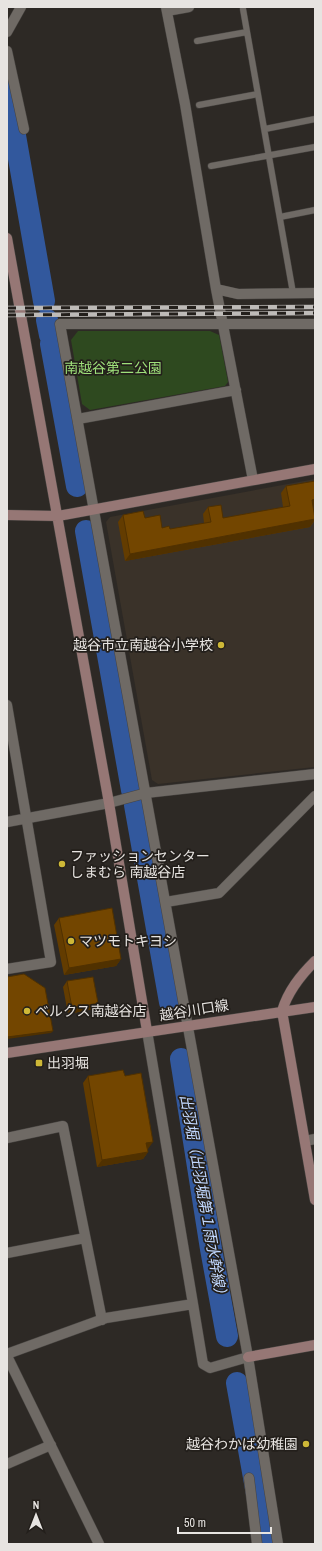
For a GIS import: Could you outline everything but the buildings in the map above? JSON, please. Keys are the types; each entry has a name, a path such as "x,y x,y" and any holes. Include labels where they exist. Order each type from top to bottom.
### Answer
{"street":[{"path":"7,32 21,7"},
{"path":"189,7 167,9 185,104 216,289 253,480"},
{"path":"7,51 11,82 24,129"},
{"path":"7,238 10,275 58,516 109,803 203,1364 210,1368 248,1357 315,1345"},
{"path":"216,289 238,294 315,293"},
{"path":"278,1544 248,1357 187,1026 95,509 60,324 315,324"},
{"path":"78,419 236,390"},
{"path":"7,515 58,516 315,469"},
{"path":"7,705 51,962 7,969"},
{"path":"7,822 109,803 146,793 315,774"},
{"path":"166,902 219,893 315,796"},
{"path":"315,962 302,974 287,996 282,1011 310,1140 315,1200"},
{"name":"越谷川口線","path":"7,1054 148,1031 315,1007"},
{"path":"7,1138 63,1126 102,1320"},
{"path":"7,1253 85,1238"},
{"path":"99,1544 7,1355 102,1320 193,1304"},
{"path":"7,1464 51,1445"},
{"path":"249,1478 257,1544"}],"lane":[{"path":"243,9 293,293"},
{"path":"197,41 247,32"},
{"path":"199,104 258,94"},
{"path":"265,129 315,119"},
{"path":"211,166 315,147"},
{"path":"280,217 315,210"}],"shaded area":[{"name":"越谷市立南越谷小学校","path":"315,479 315,767 158,784 152,780 106,522 110,517"}],"green space":[{"name":"南越谷第二公園","path":"78,331 210,331 219,335 228,382 225,386 90,410 82,404 71,340"}],"waterway":[{"name":"出羽堀（出羽堀第１雨水幹線）","path":"7,90 44,301"},
{"name":"出羽堀（出羽堀第１雨水幹線）","path":"47,320 50,335"},
{"name":"出羽堀（出羽堀第１雨水幹線）","path":"51,344 77,486"},
{"name":"出羽堀（出羽堀第１雨水幹線）","path":"86,531 132,790"},
{"name":"出羽堀（出羽堀第１雨水幹線）","path":"135,805 170,1002"},
{"name":"出羽堀（出羽堀第１雨水幹線）","path":"181,1059 211,1249 227,1336"},
{"name":"出羽堀（出羽堀第１雨水幹線）","path":"237,1383 266,1544"}],"railway":[{"path":"7,308 315,307"},
{"path":"7,315 315,313"}],"place":[{"name":"越谷市立南越谷小学校","path":"221,645"},
{"name":"ファッションセンター しまむら 南越谷店","path":"62,864"},
{"name":"マツモトキヨシ","path":"71,941"},
{"name":"ベルクス南越谷店","path":"27,1011"},
{"name":"出羽堀","path":"39,1063"},
{"name":"越谷わかば幼稚園","path":"306,1444"}]}
